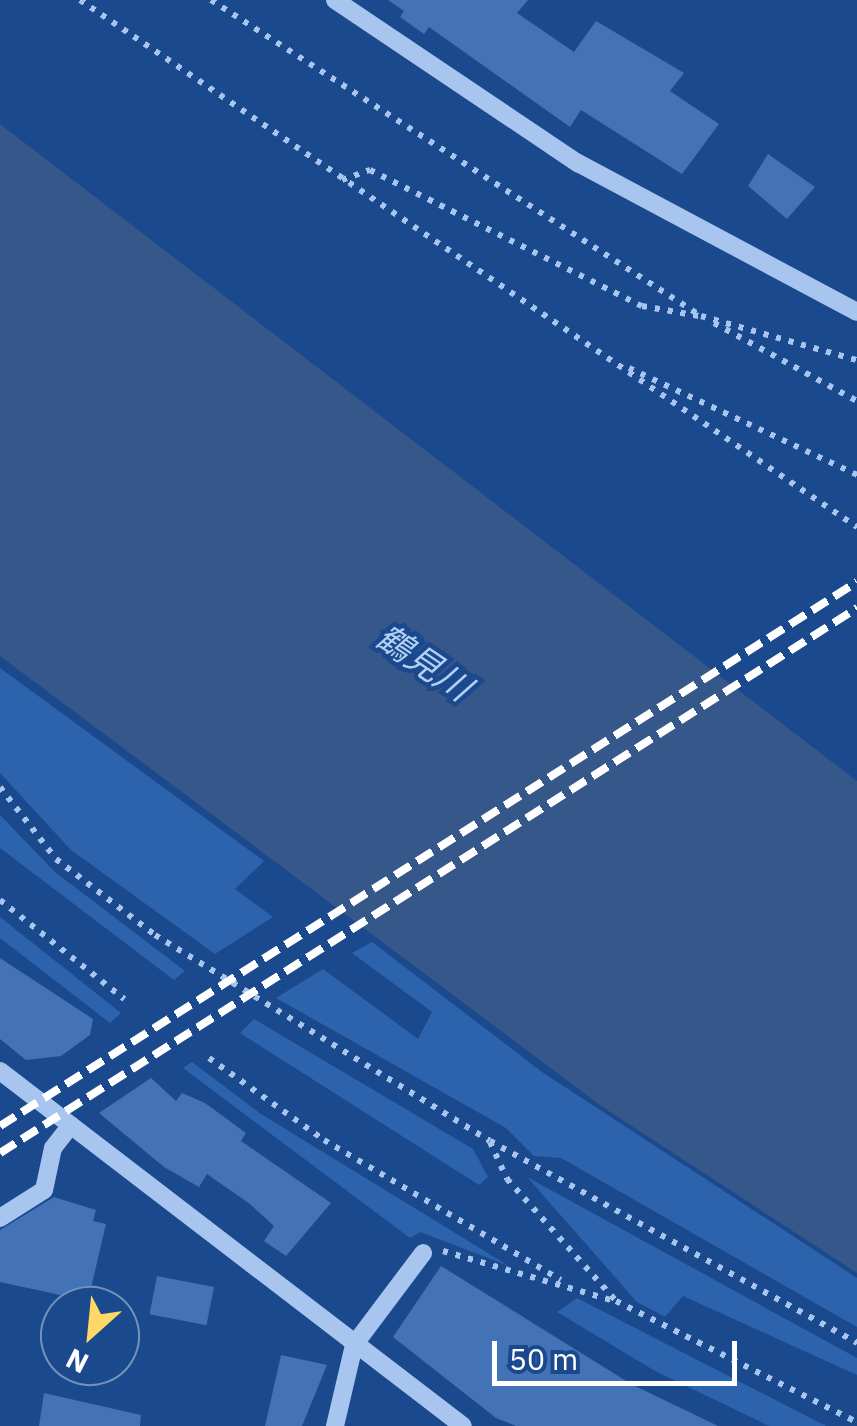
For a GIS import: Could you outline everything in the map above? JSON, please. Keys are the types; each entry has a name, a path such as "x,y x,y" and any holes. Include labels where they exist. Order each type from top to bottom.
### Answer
{"street":[{"path":"335,0 578,163 857,312"},
{"path":"0,1070 463,1426"},
{"path":"0,1218 44,1190 53,1148 71,1125"},
{"path":"335,1426 354,1345 423,1253"}],"path":[{"path":"80,0 341,181 857,527"},
{"path":"211,0 701,316 857,401"},
{"path":"341,181 370,170 642,306 701,316 857,360"},
{"path":"614,361 857,474"},
{"path":"0,787 56,859 155,935 490,1141 857,1343"},
{"path":"0,900 124,999"},
{"path":"208,1058 324,1140 561,1280 616,1302 857,1422"},
{"path":"490,1141 507,1179 616,1302"},
{"path":"423,1253 438,1249 539,1286 561,1280"}],"shaded area":[{"path":"0,668 264,861 235,889 273,917 215,954 71,850 0,773"},
{"path":"0,815 55,872 185,971 174,980 0,848"},
{"path":"0,917 121,1013 110,1023 0,938"},
{"path":"372,942 542,1072 857,1278 857,1327 561,1158 534,1156 506,1128 276,998 323,969 418,1039 432,1012 352,953"},
{"path":"254,1019 473,1149 488,1177 479,1185 240,1033"},
{"path":"192,1062 261,1114 509,1266 420,1232 410,1238 183,1068"},
{"path":"527,1177 857,1358 857,1375 683,1296 665,1317 637,1302"},
{"path":"577,1298 826,1426 769,1426 655,1371 557,1312"}],"water":[{"name":"鶴見川","path":"0,124 857,781 857,1273 604,1108 0,656"}],"building":[{"path":"388,0 528,0 517,13 574,52 596,21 684,73 670,91 719,124 682,174 581,110 570,127 429,27 424,34 400,17 404,11"},
{"path":"768,154 815,187 787,219 748,186"},
{"path":"0,958 93,1019 90,1035 61,1056 26,1060 0,1039"},
{"path":"151,1078 176,1101 182,1093 205,1103 246,1133 241,1141 331,1203 286,1256 264,1241 274,1226 250,1204 207,1174 199,1187 164,1167 99,1113"},
{"path":"54,1197 96,1210 93,1221 106,1224 92,1286 40,1286 40,1291 0,1282 0,1230"},
{"path":"441,1266 631,1384 718,1426 516,1426 496,1418 393,1337"},
{"path":"157,1276 214,1287 206,1325 150,1314"},
{"path":"281,1355 327,1365 302,1426 265,1426"},
{"path":"44,1393 141,1415 140,1426 39,1426"}],"railway":[{"path":"0,1126 857,582"},
{"path":"0,1153 857,608"}]}
